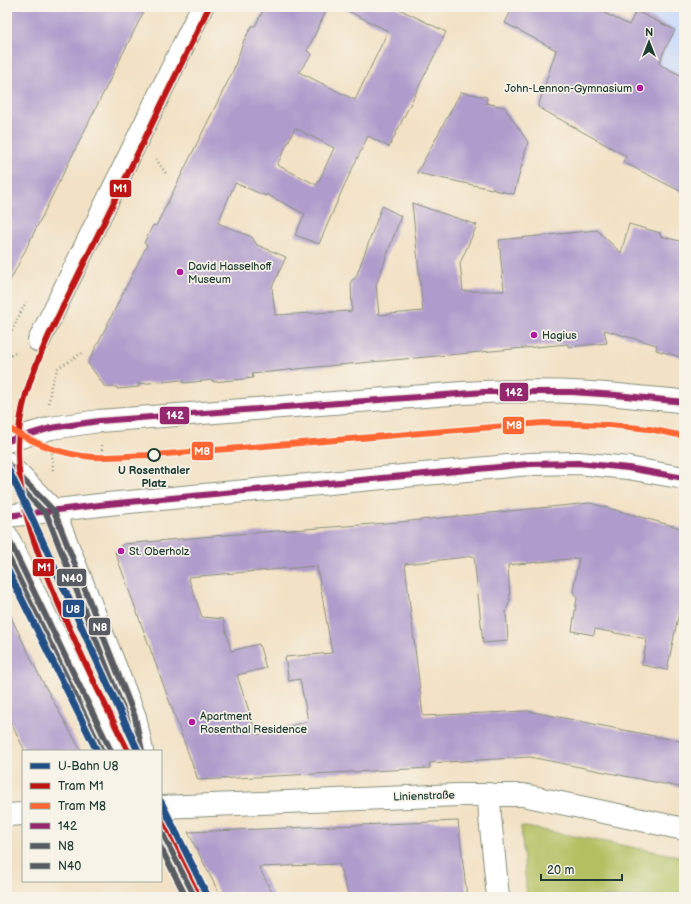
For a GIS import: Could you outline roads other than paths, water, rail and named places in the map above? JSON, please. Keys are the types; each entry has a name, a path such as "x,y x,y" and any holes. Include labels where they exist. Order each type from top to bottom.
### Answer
{"street":[{"path":"39,341 202,7"},
{"path":"7,442 51,428 105,420 420,396 508,391 544,391 619,395 684,402"},
{"path":"7,463 54,511 135,717 142,750"},
{"path":"7,516 530,464 578,463 628,468 684,478"},
{"path":"7,536 111,750"},
{"path":"489,794 498,897"},
{"name":"Linienstraße","path":"162,807 489,794 523,795 684,829"},
{"path":"7,815 22,814"},
{"path":"162,832 195,897"}],"metro line":[{"name":"U8","path":"7,467 32,518 138,750"},
{"name":"U8","path":"7,569 97,750"},
{"name":"U8","path":"162,804 208,897"}],"tram line":[{"name":"M1","path":"128,750 75,641 39,555 24,506 18,456 19,431 26,393 50,333 209,7"},
{"name":"M8","path":"7,427 37,443 59,451 93,457 154,455 543,423 610,425 649,429 684,436"},
{"name":"M1","path":"162,816 203,897"}],"place":[{"name":"John-Lennon-Gymnasium","path":"640,88"},
{"name":"David Hasselhoff Museum","path":"180,272"},
{"name":"Hagius","path":"534,335"},
{"name":"U Rosenthaler Platz","path":"154,455"},
{"name":"St. Oberholz","path":"121,551"},
{"name":"Apartment Rosenthal Residence","path":"192,722"}]}
